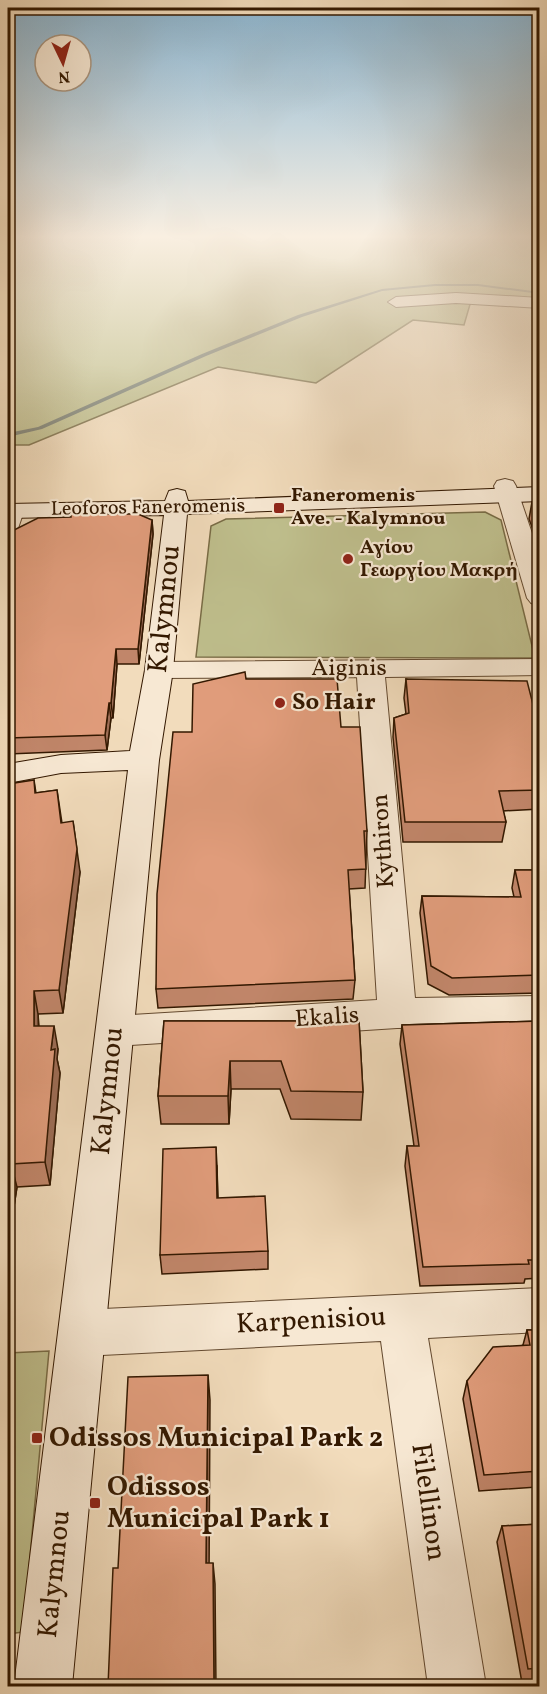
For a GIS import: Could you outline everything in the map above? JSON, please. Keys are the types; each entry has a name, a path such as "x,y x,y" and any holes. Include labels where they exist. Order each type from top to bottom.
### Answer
{"street":[{"name":"Leoforos Faneromenis","path":"507,491 540,485"},
{"name":"Leoforos Faneromenis","path":"9,513 176,502 507,491 540,494"},
{"path":"507,491 540,598"},
{"name":"Kalymnou","path":"43,1686 144,760 159,670 176,502"},
{"name":"Aiginis","path":"159,670 540,667"},
{"name":"Kythiron","path":"370,669 397,1013"},
{"path":"8,773 61,764 144,760"},
{"name":"Ekalis","path":"115,1031 397,1013 540,1011"},
{"name":"Karpenisiou","path":"82,1333 540,1310"},
{"name":"Filellinon","path":"401,1316 453,1678 457,1686"}],"green space":[{"path":"8,314 467,314 464,325 413,320 316,383 218,367 29,445 8,445"},
{"path":"485,512 501,520 535,658 196,657 211,526 226,519"},
{"path":"49,1351 23,1632 8,1634 8,1353"}],"building":[{"path":"540,501 540,523 532,502"},
{"path":"71,514 138,514 152,520 138,649 116,649 111,703 109,703 105,735 8,738 8,533 38,518 71,517"},
{"path":"245,672 246,679 337,679 341,727 360,727 367,831 364,831 366,869 348,870 355,980 156,989 157,894 173,732 192,732 193,684"},
{"path":"406,679 527,681 540,728 540,790 499,791 506,822 405,822 394,718 409,713"},
{"path":"34,780 35,793 57,790 61,823 73,821 77,849 59,990 34,991 34,1026 54,1026 51,1050 55,1049 45,1162 11,1164 8,1186 8,784"},
{"path":"515,870 540,870 540,975 452,978 431,966 422,896 521,897"},
{"path":"164,1021 359,1021 363,1092 291,1091 281,1061 230,1061 228,1096 158,1096"},
{"path":"540,1021 540,1260 528,1260 529,1264 423,1267 407,1146 419,1146 402,1025"},
{"path":"216,1147 217,1198 265,1196 268,1251 160,1255 163,1149"},
{"path":"527,1330 540,1330 540,1471 484,1475 467,1381 493,1347 530,1345"},
{"path":"208,1375 206,1563 213,1563 214,1686 108,1686 113,1568 118,1568 128,1377"},
{"path":"540,1524 540,1668 528,1669 502,1526"}],"waterway":[{"path":"8,435 40,428 204,355 306,314"}],"place":[{"name":"Faneromenis Ave. - Kalymnou","path":"279,508"},
{"name":"Αγίου Γεωργίου Μακρή","path":"348,559"},
{"name":"So Hair","path":"280,703"},
{"name":"Odissos Municipal Park 2","path":"37,1438"},
{"name":"Odissos Municipal Park 1","path":"95,1503"}]}
